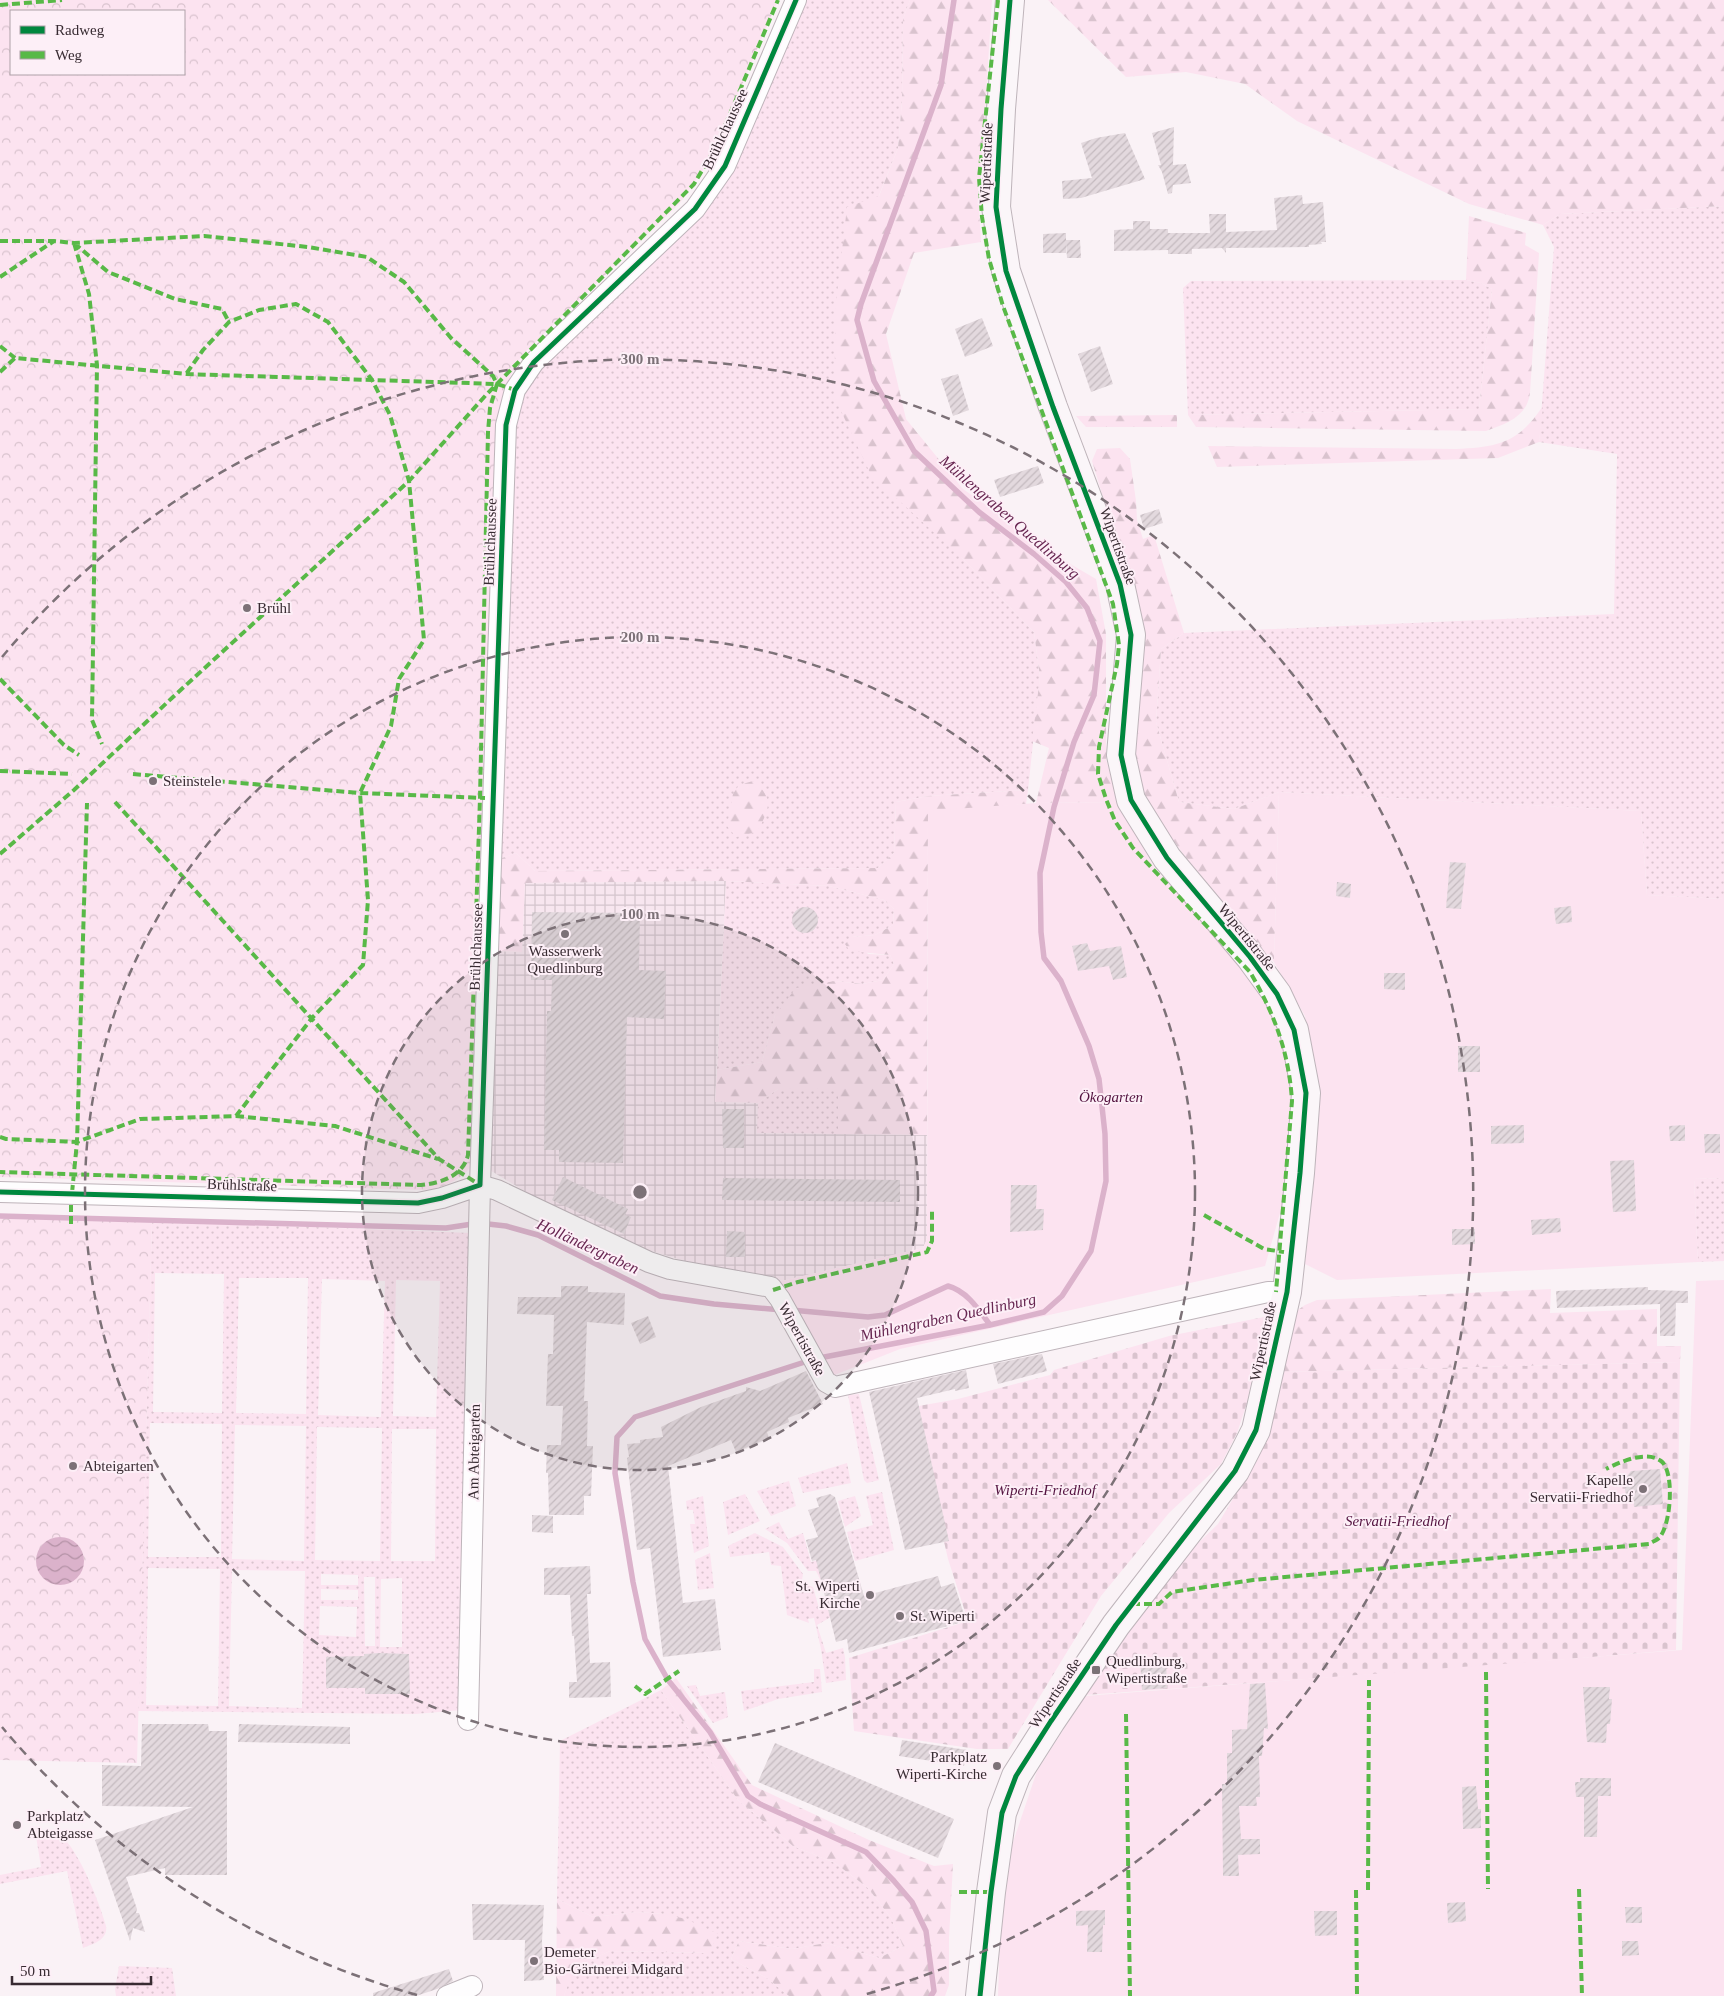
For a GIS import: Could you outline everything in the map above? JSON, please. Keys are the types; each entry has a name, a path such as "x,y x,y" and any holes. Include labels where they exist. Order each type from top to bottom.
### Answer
{"street":[{"name":"Brühlchaussee","path":"480,1185 506,424 515,390 534,362 695,209 725,166 796,0"},
{"name":"Wipertistraße","path":"980,1996 990,1892 1002,1813 1016,1776 1116,1625 1234,1471 1256,1430 1287,1292 1300,1173 1306,1093 1294,1030 1277,994 1250,957 1167,858 1131,800 1121,754 1131,635 1130,626 1120,584 1053,407 1006,271 996,207 1001,109 1010,0"},
{"name":"Brühlstraße","path":"0,1192 418,1202 442,1198 480,1185"},
{"name":"Am Abteigarten","path":"468,1720 480,1185"},
{"name":"Wipertistraße","path":"480,1185 496,1190 649,1262 670,1269 771,1287 780,1299 817,1367 828,1384 835,1387 1268,1292 1287,1292"},
{"path":"447,1996 472,1986"}],"shaded area":[{"path":"726,881 715,1102 758,1103 758,1133 927,1135 927,1239 923,1248 777,1282 701,1266 642,1248 558,1211 488,1169 498,951 522,952 525,883"}],"green space":[{"name":"Brühl","path":"0,0 778,0 711,158 680,203 523,354 509,379 498,424 472,1165 457,1179 425,1190 0,1177"},
{"path":"806,0 910,0 903,19 902,101 898,148 836,303 962,558 1034,632 1040,677 1028,790 928,796 896,802 894,853 878,868 535,871 516,853 502,858 502,734 513,421 519,401 528,385 551,358 702,215 722,189"},
{"path":"910,0 992,0 979,209 981,242 914,253 886,334 906,419 963,489 1072,565 1096,579 1106,634 1106,759 1118,802 1036,803 1049,748 1032,741 1040,677 1034,632 962,558 871,475 834,396 836,303 847,207 879,196 898,148 902,101 903,19"},
{"path":"1048,0 1724,0 1724,206 1560,214 1543,225 1469,204 1297,121 1245,84 1186,72 1126,77"},
{"path":"1724,206 1724,899 1647,895 1641,811 1279,792 1234,809 1179,802 1156,722 1161,649 1184,633 1614,614 1617,454 1539,442 1554,247 1543,225 1560,214"},
{"path":"1469,216 1526,233 1525,245 1539,253 1530,393 1525,408 1520,414 1508,422 1486,431 1196,427 1188,415 1479,409 1492,289 1481,283 1466,280"},
{"path":"1466,280 1481,283 1492,289 1479,409 1188,415 1183,288 1191,281"},
{"path":"1543,406 1539,442 1498,458 1217,467 1208,446 1456,449 1484,447 1506,441 1516,435 1525,428"},
{"path":"1177,415 1177,427 1086,427 1076,416"},
{"path":"1120,448 1130,459 1137,520 1143,539 1154,535 1184,633 1161,649 1156,722 1179,802 1234,809 1279,792 1274,962 1184,855 1162,825 1145,796 1134,751 1128,579 1092,461 1097,449"},
{"path":"753,781 765,793 768,805 767,811 757,832 736,837 727,826 733,794 739,785"},
{"path":"1028,790 1026,804 928,812 927,1135 838,1134 838,1089 778,1089 758,1103 715,1102 717,1070 762,1062 775,1015 796,988 835,981 862,984 883,980 894,964 890,955 850,951 845,944 852,937 875,935 893,925 894,909 884,900 829,886 726,881 525,883 522,952 498,951 502,858 516,853 535,871 878,868 894,853 896,802 928,796"},
{"path":"1279,792 1641,811 1647,895 1724,899 1724,1178 1694,1179 1698,1262 1337,1280 1305,1264 1319,1106 1305,1016 1274,962"},
{"name":"Ökogarten","path":"1118,802 1155,869 1212,933 1238,957 1286,1031 1296,1082 1293,1167 1265,1266 900,1349 832,1376 777,1282 923,1248 927,1239 928,811 1036,803"},
{"path":"726,881 829,886 884,900 894,909 893,925 875,935 852,937 868,954 890,955 894,964 883,980 862,984 835,981 775,1015 762,1062 717,1070"},
{"path":"778,1089 839,1089 838,1134 757,1133 758,1103"},
{"path":"1724,1178 1724,1261 1698,1262 1694,1179"},
{"name":"Abteigarten","path":"0,1218 152,1221 137,1763 0,1760"},
{"path":"152,1221 470,1233 462,1710 415,1714 138,1711","holes":["155,1273 224,1274 222,1413 153,1412","239,1278 308,1278 306,1414 236,1413","322,1279 385,1281 381,1417 318,1415","396,1280 440,1281 436,1417 393,1416","150,1423 222,1424 221,1557 148,1557","235,1425 306,1426 304,1561 232,1559","317,1427 382,1428 380,1561 315,1560","392,1429 436,1429 435,1561 391,1561","148,1568 220,1569 218,1706 146,1705","232,1570 305,1571 302,1708 229,1706","321,1574 358,1575 358,1585 321,1585","364,1577 375,1577 375,1646 365,1646","402,1578 402,1647 380,1647 381,1579","321,1589 358,1590 358,1600 321,1600","320,1606 357,1607 356,1637 319,1635"]},
{"path":"1724,1280 1724,1996 998,1996 1000,1933 1007,1860 1037,1771 1085,1696 1682,1650 1696,1281"},
{"path":"1551,1289 1550,1313 1657,1309 1657,1346 1681,1346 1680,1362 1282,1372 1295,1312 1317,1300"},
{"name":"Wiperti-Friedhof","path":"1264,1317 1247,1403 1237,1433 1221,1464 1169,1513 1101,1596 1008,1749 977,1749 854,1731 849,1658 968,1621 948,1559 913,1407 958,1399 1050,1375 1054,1370 1169,1336"},
{"name":"Servatii-Friedhof","path":"1680,1362 1676,1650 1487,1666 1085,1695 1165,1575 1218,1524 1247,1475 1282,1372"},
{"path":"859,1394 879,1480 867,1483 864,1480 848,1395"},
{"path":"847,1463 851,1483 803,1493 798,1478"},
{"path":"789,1481 796,1506 771,1516 757,1491"},
{"path":"882,1492 894,1550 855,1561 847,1532 873,1525 866,1496"},
{"path":"745,1494 760,1521 728,1535 723,1502"},
{"path":"703,1496 709,1546 694,1553 690,1524 695,1524 693,1510 687,1510 686,1501"},
{"path":"855,1496 861,1516 845,1527 838,1501"},
{"path":"779,1522 788,1539 803,1533 811,1562 822,1559 828,1577 820,1579 816,1571 808,1571 787,1543 765,1529"},
{"path":"755,1533 783,1547 803,1574 802,1580 804,1584 813,1587 819,1608 833,1605 836,1614 817,1625 826,1653 843,1648 846,1680 826,1683 814,1618 808,1619 809,1623 787,1615 781,1566 771,1565 769,1552 730,1557 728,1546"},
{"path":"710,1553 714,1588 698,1590 695,1560"},
{"path":"814,1669 820,1669 822,1692 778,1699 744,1711 741,1691 814,1682"},
{"path":"676,1678 752,1785 869,1840 934,1866 953,1864 949,1938 949,1985 945,1996 789,1996 767,1978 731,1959 739,1941 792,1949 826,1943 879,1958 903,1946 891,1918 868,1888 835,1863 793,1846 738,1800 661,1690"},
{"path":"696,1685 700,1696 725,1692 728,1717 713,1723 687,1686"},
{"path":"661,1690 738,1800 793,1846 835,1863 868,1888 891,1918 903,1946 879,1958 826,1943 792,1949 739,1941 731,1959 767,1978 789,1996 564,1996 573,1968 610,1951 709,1953 664,1914 637,1912 593,1917 557,1899 560,1741"},
{"path":"35,1830 52,1831 61,1836 68,1843 82,1865 106,1926 105,1935 95,1943 83,1948 67,1871 0,1884 0,1875 41,1867"},
{"path":"557,1899 593,1917 637,1912 664,1914 686,1919 718,1934 709,1953 610,1951 574,1968 564,1996 556,1996"},
{"path":"119,1966 172,1968 176,1996 116,1996 115,1989"}],"water":[{"path":"60,1537 69,1539 77,1544 82,1552 84,1561 82,1570 77,1578 69,1583 60,1585 51,1583 43,1578 38,1570 36,1561 38,1552 43,1544 51,1539"}],"building":[{"path":"1174,127 1173,165 1186,164 1191,183 1173,185 1172,193 1168,194 1158,165 1161,165 1152,133"},
{"path":"1125,133 1145,179 1081,198 1063,199 1062,181 1092,178 1081,143 1096,138"},
{"path":"1302,195 1303,204 1323,202 1326,242 1321,242 1322,244 1309,245 1309,247 1226,248 1226,253 1222,248 1192,249 1192,254 1168,254 1168,250 1114,251 1114,230 1133,229 1133,221 1150,221 1150,229 1168,229 1168,233 1210,233 1209,214 1226,214 1226,232 1277,230 1274,198"},
{"path":"1066,233 1066,240 1080,240 1081,258 1067,258 1066,243 1066,253 1043,253 1043,234"},
{"path":"982,318 993,346 965,357 955,329"},
{"path":"1100,346 1113,384 1091,392 1078,354"},
{"path":"958,374 969,410 953,416 941,379"},
{"path":"1038,466 1044,483 1000,497 994,480"},
{"path":"1159,509 1163,523 1144,529 1140,515"},
{"path":"1450,862 1466,863 1461,909 1446,908"},
{"path":"1337,882 1351,884 1350,898 1336,896"},
{"path":"1571,906 1572,922 1556,924 1554,908"},
{"path":"805,907 815,910 818,920 815,930 805,933 795,930 792,920 795,910"},
{"path":"532,912 640,913 639,970 666,971 664,1019 627,1017 623,1163 559,1162 559,1150 544,1150 547,1011 551,1011 552,980 531,980"},
{"path":"1087,943 1090,951 1121,946 1127,977 1113,980 1109,966 1078,971 1072,946"},
{"path":"1384,973 1405,973 1405,990 1384,989"},
{"path":"1458,1046 1480,1046 1480,1072 1458,1072"},
{"path":"722,1109 744,1109 744,1148 723,1148"},
{"path":"1524,1125 1524,1143 1491,1144 1491,1126"},
{"path":"1685,1125 1685,1141 1670,1141 1669,1126"},
{"path":"1704,1134 1720,1134 1720,1153 1705,1153"},
{"path":"1634,1160 1636,1211 1613,1212 1610,1161"},
{"path":"563,1177 628,1209 625,1215 631,1217 624,1234 552,1200"},
{"path":"723,1178 900,1180 900,1202 722,1200"},
{"path":"1011,1185 1037,1185 1036,1209 1044,1209 1043,1230 1010,1232"},
{"path":"1560,1218 1561,1232 1532,1235 1531,1220"},
{"path":"1452,1229 1475,1229 1475,1244 1452,1245"},
{"path":"727,1231 745,1232 745,1257 726,1257"},
{"path":"561,1286 588,1286 588,1292 625,1293 624,1325 587,1322 584,1401 588,1401 587,1446 593,1446 591,1496 584,1496 584,1515 549,1515 548,1473 546,1473 547,1445 561,1445 563,1406 546,1406 548,1354 553,1354 554,1315 517,1314 518,1297 561,1297"},
{"path":"1648,1287 1648,1290 1688,1291 1688,1303 1676,1303 1675,1336 1660,1336 1660,1304 1557,1308 1556,1291"},
{"path":"648,1316 656,1337 640,1344 631,1323"},
{"path":"1042,1354 1047,1371 998,1384 993,1364"},
{"path":"966,1370 969,1388 955,1391 955,1389 917,1398 949,1541 905,1550 869,1392"},
{"path":"806,1371 823,1404 788,1418 789,1422 767,1432 769,1438 736,1452 731,1440 668,1466 683,1603 715,1599 721,1650 663,1657 650,1548 637,1550 627,1444 663,1437 661,1427 701,1407 746,1391 746,1387 760,1391"},
{"name":"Kapelle Servatii-Friedhof","path":"1660,1469 1663,1504 1634,1507 1633,1497 1626,1498 1624,1480 1631,1471"},
{"name":"St. Wiperti","path":"830,1494 835,1497 864,1596 938,1576 941,1587 954,1583 966,1621 849,1653 847,1639 836,1642 816,1560 812,1561 806,1540 818,1537 808,1510 819,1507 816,1498"},
{"path":"532,1515 553,1516 553,1533 532,1532"},
{"path":"590,1566 591,1594 587,1594 590,1663 610,1662 611,1697 569,1698 569,1682 577,1682 570,1595 544,1595 544,1568"},
{"path":"364,1654 409,1654 410,1694 365,1694 365,1688 326,1688 326,1657 364,1656"},
{"path":"1166,1657 1167,1688 1142,1690 1140,1659"},
{"path":"1265,1683 1268,1729 1264,1728 1262,1756 1259,1756 1260,1797 1256,1797 1257,1806 1239,1806 1241,1839 1260,1839 1260,1854 1238,1855 1239,1876 1223,1876 1222,1784 1227,1784 1227,1753 1232,1753 1232,1730 1247,1729 1250,1684"},
{"path":"1583,1687 1610,1687 1609,1699 1612,1699 1610,1724 1607,1724 1606,1743 1587,1742"},
{"path":"142,1724 208,1724 209,1731 227,1731 227,1875 165,1875 165,1868 126,1877 137,1909 136,1913 139,1913 145,1932 133,1928 130,1941 95,1840 193,1807 102,1806 102,1765 141,1766"},
{"path":"239,1724 350,1727 350,1744 238,1742"},
{"path":"902,1740 967,1750 964,1766 899,1756"},
{"path":"775,1743 954,1819 938,1858 758,1782"},
{"path":"1580,1778 1611,1778 1611,1796 1598,1796 1597,1837 1584,1837 1584,1797 1576,1797 1575,1782 1580,1782"},
{"path":"1476,1786 1478,1809 1481,1809 1481,1828 1463,1829 1462,1787"},
{"path":"1465,1902 1466,1921 1448,1923 1447,1903"},
{"path":"472,1904 544,1905 542,1941 544,1980 524,1981 525,1940 473,1940"},
{"path":"1625,1907 1642,1907 1642,1923 1626,1923"},
{"path":"1105,1910 1102,1952 1087,1952 1088,1925 1076,1926 1076,1911"},
{"path":"1314,1911 1337,1911 1337,1935 1315,1936"},
{"path":"1622,1941 1638,1941 1639,1955 1622,1956"},
{"path":"449,1969 453,1981 437,1989 416,1996 373,1996 373,1993"}],"waterway":[{"name":"Mühlengraben Quedlinburg","path":"931,1996 934,1991 926,1931 912,1902 866,1852 760,1804 748,1796 710,1732 668,1680 645,1639 633,1582 615,1473 617,1437 635,1417 814,1359 990,1325 1044,1312 1062,1296 1091,1251 1106,1181 1105,1134 1099,1079 1089,1046 1061,981 1044,958 1041,932 1040,873 1054,807 1074,742 1094,695 1100,641 1087,608 1066,582 1034,554 979,512 914,451 874,381 857,320 861,304 941,85 954,0"},
{"name":"Holländergraben","path":"0,1216 446,1228 479,1223 506,1226 538,1235 660,1296 714,1304 782,1310"},
{"name":"Holländergraben","path":"791,1310 868,1317 885,1315 948,1286 955,1288 967,1297 990,1325"}],"marked path":[{"path":"0,5 62,0"},
{"path":"0,854 74,790 409,481 486,395 694,184 716,147 778,0"},
{"path":"998,0 979,178 982,217 989,259 1003,306 1113,604 1119,645 1117,664 1099,747 1098,774 1115,821 1133,848 1250,972 1259,987 1279,1034 1288,1066 1292,1101 1276,1292"},
{"path":"0,241 74,243 204,236 308,247 367,257 404,282 451,338 493,376 497,384 490,408 488,432 480,798 468,1155 465,1162 450,1177 421,1185 0,1172"},
{"path":"0,277 54,241"},
{"path":"74,243 89,294 97,365 92,720 102,744"},
{"path":"74,243 108,272 175,299 222,309 229,322"},
{"path":"0,1137 6,1139 77,1142 140,1119 236,1116 312,1018 363,965 368,900 360,793 391,726 399,679 424,640 409,481 390,415 372,380 328,322 296,304 259,310 229,322 203,350 186,374"},
{"path":"0,346 15,358"},
{"path":"0,372 15,358 186,374 497,384 515,390"},
{"path":"0,679 64,745 79,755"},
{"path":"0,771 72,774"},
{"path":"133,774 360,793 485,798"},
{"path":"115,802 439,1159 480,1185"},
{"path":"72,1193 77,1142 87,803"},
{"path":"236,1116 335,1126 438,1159"},
{"path":"71,1205 71,1224"},
{"path":"773,1290 798,1282 927,1252 932,1241 932,1208"},
{"path":"1204,1215 1264,1249 1284,1252"},
{"path":"1132,1604 1159,1604 1172,1592 1253,1580 1649,1544 1658,1539 1663,1532 1669,1511 1670,1499 1668,1476 1661,1461 1648,1457 1633,1458 1606,1469"},
{"path":"635,1686 645,1694 679,1671"},
{"path":"1486,1672 1488,1889"},
{"path":"1368,1890 1369,1680"},
{"path":"1126,1714 1130,1996"},
{"path":"1579,1889 1582,1996"},
{"path":"1356,1890 1357,1996"},
{"path":"959,1892 991,1892"}],"cycle path":[{"path":"0,1192 418,1203 442,1198 480,1185 506,425 515,390 534,362 695,209 725,166 796,0"},
{"path":"980,1996 1002,1813 1016,1776 1116,1625 1235,1471 1256,1430 1287,1292 1300,1173 1306,1093 1294,1030 1277,994 1250,957 1167,858 1131,800 1121,755 1131,635 1120,584 1053,407 1006,271 996,207 1001,109 1010,0"}],"place":[{"name":"Brühl","path":"247,608"},
{"name":"Steinstele","path":"153,781"},
{"name":"Wasserwerk Quedlinburg","path":"565,934"},
{"name":"Abteigarten","path":"73,1466"},
{"name":"Kapelle Servatii-Friedhof","path":"1643,1489"},
{"name":"St. Wiperti Kirche","path":"870,1595"},
{"name":"St. Wiperti","path":"900,1616"},
{"name":"Quedlinburg, Wipertistraße","path":"1096,1670"},
{"name":"Parkplatz Wiperti-Kirche","path":"997,1766"},
{"name":"Parkplatz Abteigasse","path":"17,1825"},
{"name":"Demeter Bio-Gärtnerei Midgard","path":"534,1961"}]}
